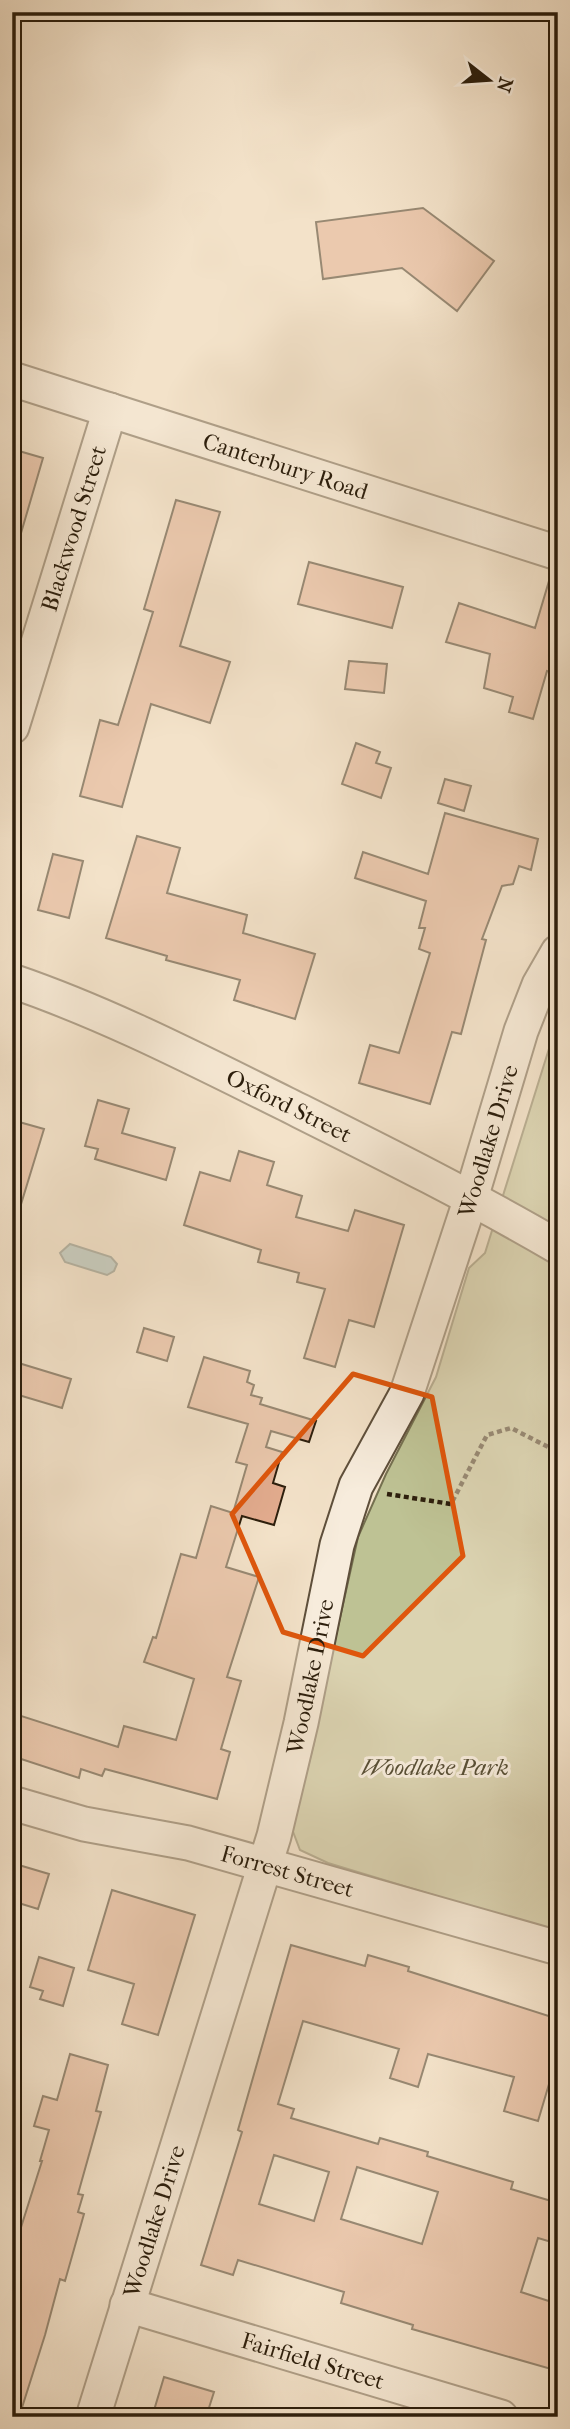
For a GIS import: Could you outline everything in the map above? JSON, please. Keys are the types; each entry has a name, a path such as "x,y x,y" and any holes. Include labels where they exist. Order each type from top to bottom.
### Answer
{"street":[{"name":"Canterbury Road","path":"12,379 558,553"},
{"name":"Blackwood Street","path":"12,727 110,410"},
{"name":"Woodlake Drive","path":"93,2417 265,1865 301,1723 337,1545 356,1486 407,1393 471,1198 521,1031 539,985 558,951"},
{"name":"Oxford Street","path":"12,981 116,1022 201,1062 471,1198 558,1247"},
{"name":"Forrest Street","path":"12,1804 84,1824 187,1843 558,1948"},
{"name":"Fairfield Street","path":"127,2305 501,2417"}],"path":[{"path":"356,1486 451,1504 487,1435 511,1429 558,1452"}],"highlighted area":[{"path":"353,1374 432,1397 463,1556 363,1656 283,1632 232,1514"}],"green space":[{"name":"Woodlake Park","path":"558,1020 558,1933 328,1863 300,1850 292,1829 314,1743 358,1537 386,1474 436,1377 469,1268 485,1253"}],"water":[{"path":"70,1244 111,1257 117,1264 114,1271 107,1275 65,1262 60,1253"}],"building":[{"path":"423,208 494,261 457,311 402,268 323,279 316,222"},
{"path":"12,449 43,458 19,540 12,539"},
{"path":"176,500 220,512 180,646 230,662 210,723 151,704 122,807 80,796 100,720 118,725 153,612 144,609"},
{"path":"309,562 403,587 392,628 298,604"},
{"path":"552,571 558,572 558,674 547,671 533,719 509,712 513,697 484,688 490,654 446,642 459,603 535,628"},
{"path":"349,661 387,664 384,693 345,689"},
{"path":"356,743 380,752 376,763 391,768 381,798 342,784"},
{"path":"445,779 471,786 464,811 438,803"},
{"path":"445,813 538,839 531,870 519,866 513,884 502,886 482,939 486,940 461,1034 452,1032 430,1104 359,1083 370,1045 399,1053 430,953 419,949 425,928 419,928 426,901 355,878 363,852 428,874"},
{"path":"137,836 180,848 167,893 247,915 243,933 315,954 295,1019 234,1000 240,980 166,960 167,956 106,938"},
{"path":"53,854 83,861 69,918 38,910"},
{"path":"98,1100 129,1109 122,1133 175,1148 166,1180 95,1159 98,1149 85,1146"},
{"path":"12,1120 44,1129 18,1214 12,1213"},
{"path":"239,1151 274,1162 267,1185 302,1196 296,1217 348,1231 355,1210 404,1225 374,1327 349,1320 335,1367 304,1358 325,1289 297,1282 299,1273 258,1262 261,1250 184,1225 200,1172 230,1181"},
{"path":"144,1328 174,1337 167,1361 137,1352"},
{"path":"204,1357 250,1371 247,1382 254,1385 251,1395 262,1398 260,1404 316,1421 309,1442 271,1431 266,1447 282,1452 273,1483 285,1487 274,1525 242,1516 226,1567 259,1577 227,1677 241,1681 221,1749 230,1752 217,1799 105,1769 102,1776 81,1769 79,1778 12,1756 12,1713 118,1747 124,1726 176,1740 194,1679 144,1662 153,1637 156,1638 181,1554 196,1558 211,1506 233,1513 247,1465 236,1462 248,1424 188,1407"},
{"path":"12,1361 71,1379 62,1408 12,1393"},
{"path":"12,1863 49,1874 38,1909 12,1901"},
{"path":"112,1890 195,1915 158,2035 122,2024 134,1984 88,1970"},
{"path":"291,1945 365,1966 368,1955 409,1967 408,1971 558,2019 558,2076 552,2074 538,2121 504,2111 514,2077 428,2054 418,2087 390,2078 399,2049 303,2021 278,2104 294,2109 291,2118 378,2144 380,2138 428,2152 427,2156 513,2182 511,2189 558,2203 558,2244 538,2238 521,2292 558,2304 558,2371 412,2329 413,2325 341,2303 344,2292 238,2260 233,2275 201,2265 242,2132 238,2130","holes":["274,2155 329,2172 314,2221 259,2204","357,2167 438,2192 422,2244 341,2219"]},
{"path":"39,1957 74,1968 63,2006 40,1999 43,1991 30,1987"},
{"path":"70,2054 108,2065 96,2111 101,2112 78,2194 83,2195 78,2212 84,2214 65,2281 60,2279 19,2417 12,2417 12,2242 16,2243 49,2130 34,2126 43,2096 57,2100"},
{"path":"164,2377 214,2392 206,2417 152,2417"}]}
